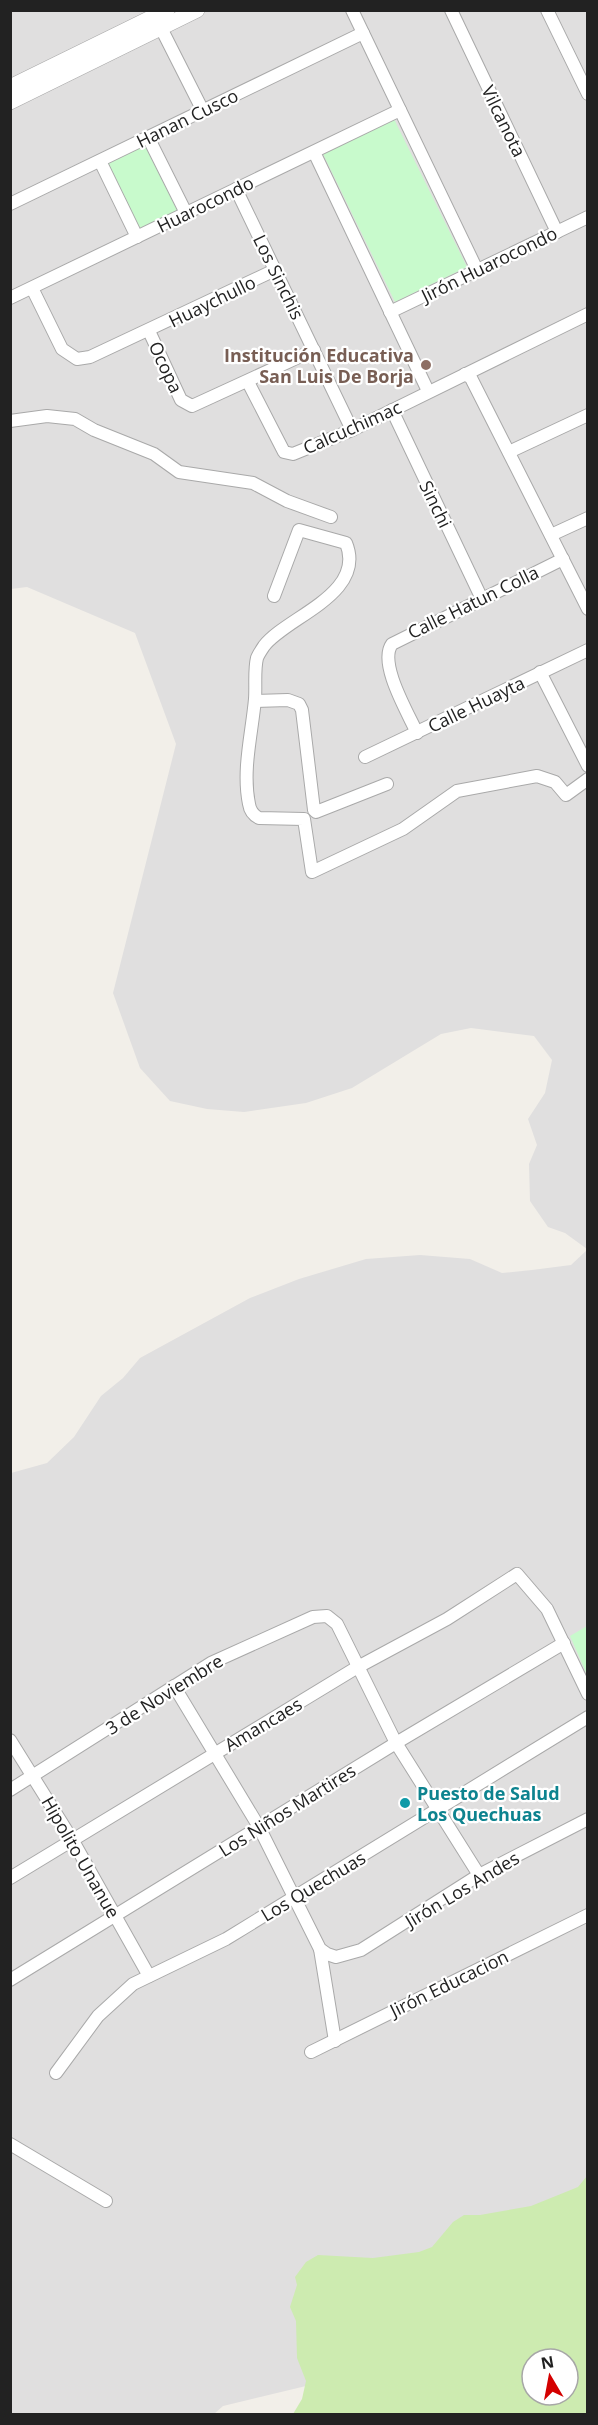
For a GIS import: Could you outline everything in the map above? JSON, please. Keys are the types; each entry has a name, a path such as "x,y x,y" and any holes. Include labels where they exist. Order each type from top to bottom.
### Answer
{"street":[{"path":"10,87 167,10"},
{"path":"10,102 197,10"},
{"path":"352,10 477,270"},
{"name":"Vilcanota","path":"451,10 557,232"},
{"path":"548,10 588,94"},
{"path":"161,28 203,111"},
{"name":"Hanan Cusco","path":"10,204 363,33"},
{"name":"Huarocondo","path":"10,298 400,110"},
{"path":"148,137 186,213"},
{"path":"314,152 428,392"},
{"path":"100,161 137,237"},
{"name":"Los Sinchis","path":"236,189 352,430"},
{"name":"Jirón Huarocondo","path":"390,312 588,217"},
{"name":"Huaychullo","path":"32,288 62,349 69,356 83,360 275,270"},
{"name":"Calcuchimac","path":"248,382 284,452 293,454 352,430 588,314"},
{"name":"Ocopa","path":"149,331 185,404 197,405 314,351"},
{"path":"465,374 471,378 588,609"},
{"name":"Sinchi","path":"392,410 481,597"},
{"path":"10,421 47,416 75,420 154,454 179,472 253,483 286,501 331,517"},
{"path":"509,452 586,419"},
{"path":"551,536 588,518"},
{"path":"274,596 299,530 346,543 348,566 331,594 264,646 257,658 248,770 250,809 259,818 304,819 312,872 403,829 457,791 537,776 555,782 566,795 588,779"},
{"name":"Calle Hatun Colla","path":"417,733 388,667 387,650 398,639 563,559"},
{"name":"Calle Huayta","path":"365,757 588,650"},
{"path":"540,672 588,766"},
{"path":"255,701 295,702 302,710 312,804 316,812 387,784"},
{"name":"Amancaes","path":"10,1878 356,1668 447,1619 518,1574 547,1609 564,1643"},
{"name":"3 de Noviembre","path":"10,1790 211,1663 313,1617 327,1616 337,1624 356,1668"},
{"path":"564,1643 588,1694"},
{"name":"Los Niños Martires","path":"10,1980 396,1743 564,1643"},
{"path":"356,1668 396,1743 479,1875"},
{"path":"174,1686 259,1827 320,1948 335,2041"},
{"name":"Los Quechuas","path":"56,2073 98,2016 133,1984 226,1939 588,1717"},
{"name":"Hipolito Unanue","path":"10,1740 73,1841 150,1976"},
{"name":"Jirón Los Andes","path":"320,1948 336,1957 361,1950 479,1875 588,1819"},
{"name":"Jirón Educacion","path":"311,2052 458,1977 588,1915"},
{"path":"10,2144 106,2200"}],"shaded area":[{"path":"10,11 587,11 587,1249 565,1233 548,1227 530,1201 529,1164 537,1145 528,1119 545,1093 552,1060 534,1036 471,1028 441,1034 352,1088 306,1103 244,1112 207,1109 170,1101 140,1068 113,993 176,744 135,633 27,587 11,589"},
{"path":"587,1250 587,2293 360,2373 223,2406 214,2414 11,2414 11,1473 47,1463 74,1437 101,1396 123,1378 140,1358 250,1298 299,1279 366,1259 420,1255 470,1259 502,1273 532,1270 571,1265"}],"green space":[{"path":"394,119 467,267 395,302 323,154"},
{"path":"147,143 180,210 140,230 106,163"},
{"path":"587,1626 587,1675 570,1636"},
{"path":"587,2176 587,2414 293,2414 302,2399 306,2381 297,2358 296,2321 290,2307 297,2285 295,2277 306,2262 318,2255 373,2258 419,2252 432,2247 453,2222 464,2215 480,2215 531,2206 578,2187"}],"place":[{"name":"Institución Educativa San Luis De Borja","path":"426,365"},
{"name":"Puesto de Salud Los Quechuas","path":"405,1803"}]}
